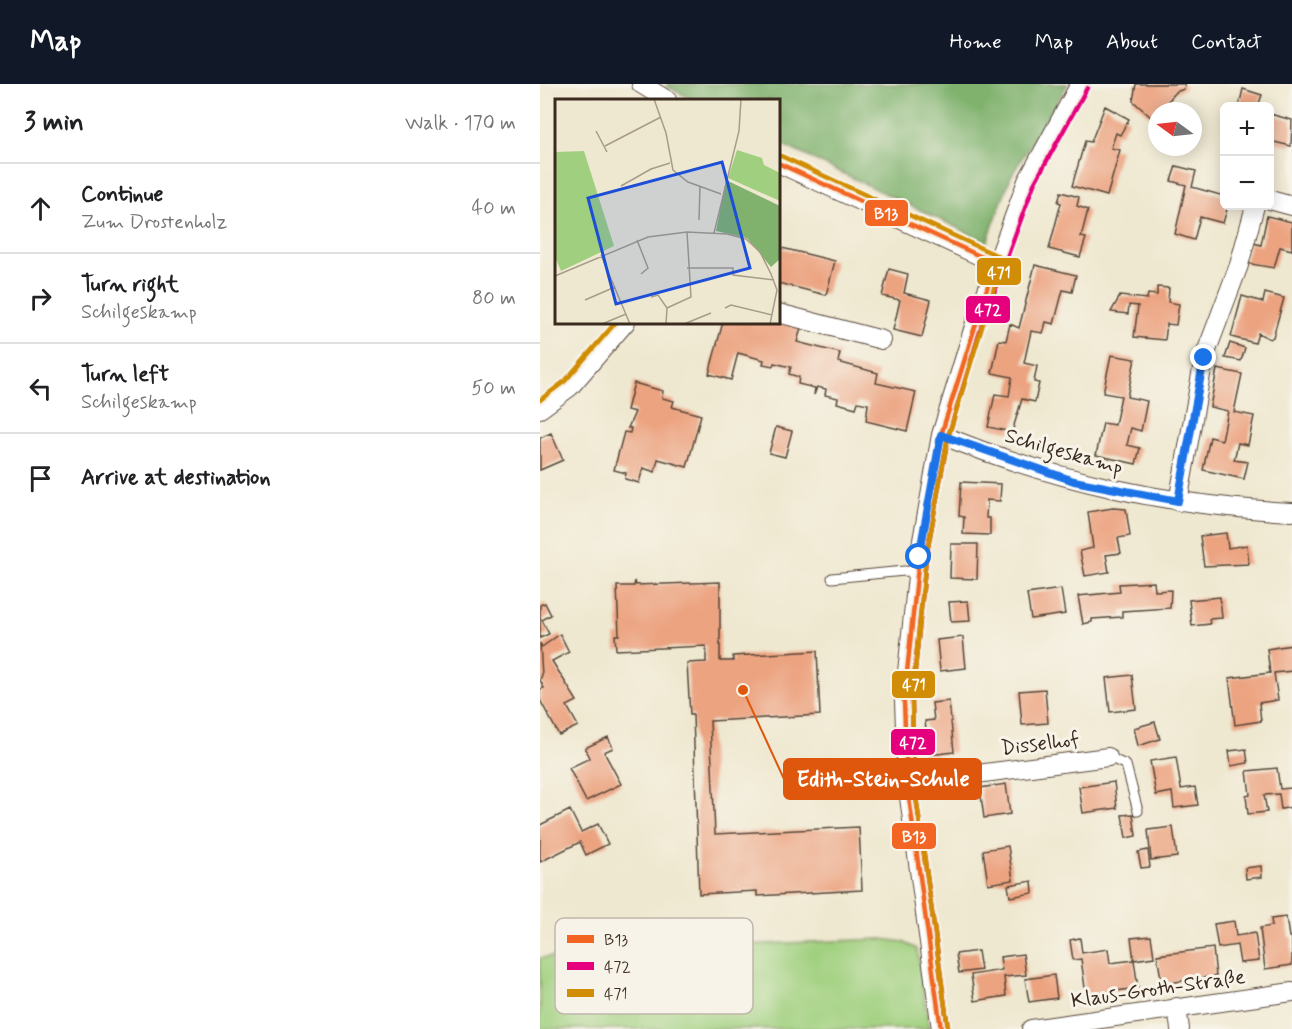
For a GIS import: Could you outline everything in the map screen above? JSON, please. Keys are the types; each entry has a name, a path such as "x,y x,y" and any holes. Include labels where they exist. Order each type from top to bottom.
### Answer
{"street":[{"path":"641,84 665,99"},
{"path":"941,1029 907,783 904,701 918,572 941,435 995,263 1027,181 1080,84"},
{"path":"780,164 995,263"},
{"path":"1274,201 1292,206"},
{"path":"1178,501 1204,358 1239,266 1254,210"},
{"path":"780,314 882,340"},
{"path":"540,409 570,387 624,324"},
{"name":"Schilgeskamp","path":"941,435 1074,481 1178,501 1292,512"},
{"name":"Disselhof","path":"907,783 1108,757"},
{"name":"Klaus-Groth-Straße","path":"1031,1029 1292,992"},
{"path":"1177,1007 1180,1029"}],"lane":[{"path":"832,579 904,571 918,572"},
{"path":"1108,757 1126,765 1138,811"}],"green space":[{"path":"668,84 1068,84 1011,176 987,242 780,143 780,99 692,99 666,86"},
{"path":"882,939 903,942 917,949 929,1029 540,1029 540,958 555,957 555,1014 753,1014 753,944"}],"building":[{"path":"1136,84 1185,84 1184,89 1176,92 1167,102 1148,102 1148,114 1133,101"},
{"path":"1243,89 1262,95 1259,102 1240,102"},
{"path":"1105,106 1129,119 1120,135 1116,133 1111,148 1120,150 1107,196 1072,186 1085,141 1091,142"},
{"path":"1274,115 1292,120 1291,146 1274,142"},
{"path":"1176,166 1196,171 1192,187 1220,195 1220,210 1227,210 1223,223 1200,217 1194,240 1175,234 1186,185 1171,181"},
{"path":"1061,192 1079,197 1077,206 1088,210 1081,237 1086,238 1080,257 1049,249 1061,203 1058,202"},
{"path":"1267,216 1292,222 1292,250 1280,247 1274,268 1245,263 1250,242 1261,245"},
{"path":"780,247 835,261 826,295 780,284"},
{"path":"1035,265 1076,275 1072,292 1063,290 1054,324 1046,322 1043,333 1031,331 1024,363 1037,366 1034,382 1039,383 1035,402 1022,399 1012,432 988,427 995,394 1009,396 1012,377 992,373 999,340 1006,341 1010,324 1019,328"},
{"path":"889,269 908,274 904,293 931,300 922,337 893,330 900,300 882,296"},
{"path":"1157,287 1169,288 1168,302 1179,304 1176,325 1167,324 1165,340 1134,337 1138,306 1129,305 1128,314 1111,312 1120,296 1147,299 1148,294 1157,295"},
{"path":"1265,293 1284,298 1273,337 1270,339 1258,333 1255,343 1231,337 1242,296 1263,302"},
{"path":"780,322 801,328 797,342 840,353 838,362 878,373 876,383 916,392 907,431 866,421 868,404 858,402 856,408 837,403 838,398 825,395 826,389 817,387 814,395 815,388 798,384 799,377 789,374 791,367 774,363 773,366 763,364 764,360 738,353 731,380 709,374 722,324"},
{"path":"1230,343 1245,348 1241,361 1225,358"},
{"path":"1111,355 1135,359 1127,397 1147,401 1141,431 1131,428 1127,445 1140,448 1136,464 1096,455 1103,423 1115,425 1121,396 1103,393"},
{"path":"1217,369 1242,374 1234,412 1254,416 1248,445 1238,443 1234,460 1248,462 1244,479 1203,470 1210,437 1222,440 1228,411 1210,407"},
{"path":"634,383 663,391 662,398 674,401 672,407 701,415 687,467 658,459 655,472 643,468 639,483 625,479 626,473 614,470 624,432 630,433 631,428 628,428 635,412 627,410"},
{"path":"776,427 792,431 785,457 769,453"},
{"path":"551,433 563,460 540,470 540,438"},
{"path":"961,482 1001,484 1000,501 987,500 986,518 990,518 990,535 963,534 964,517 959,516"},
{"path":"1113,508 1126,509 1130,536 1118,538 1121,553 1106,555 1109,572 1085,576 1080,551 1093,548 1088,512"},
{"path":"1226,533 1228,548 1247,545 1249,564 1204,566 1200,536"},
{"path":"951,544 978,544 977,579 950,578"},
{"path":"635,581 636,585 720,582 720,661 733,661 733,656 817,651 820,715 710,721 715,834 859,827 862,890 757,896 757,891 699,894 693,715 690,715 687,663 706,662 706,646 616,650 615,635 619,635 617,586 634,586"},
{"path":"1154,582 1155,591 1171,590 1170,608 1122,611 1122,617 1092,619 1092,622 1083,624 1078,596 1120,592 1119,584"},
{"path":"1061,589 1065,614 1031,619 1027,594"},
{"path":"1220,597 1222,618 1209,619 1210,624 1192,626 1189,600"},
{"path":"968,601 970,621 951,622 949,602"},
{"path":"545,603 551,615 542,620 549,634 540,638 540,605"},
{"path":"560,634 569,652 552,661 577,701 567,706 578,726 559,735 540,700 540,689 544,688 540,680 542,675 540,643 542,647"},
{"path":"963,637 966,668 940,671 937,640"},
{"path":"1292,645 1292,671 1274,673 1278,700 1259,703 1261,721 1235,725 1229,678 1270,673 1267,649"},
{"path":"1132,675 1136,709 1110,712 1106,678"},
{"path":"1045,689 1048,723 1022,725 1019,691"},
{"path":"949,701 954,752 929,755 925,721 934,720 932,703"},
{"path":"1155,722 1160,739 1138,746 1134,728"},
{"path":"608,737 613,748 604,752 621,784 586,801 569,768 590,758 585,748"},
{"path":"1246,749 1248,763 1231,766 1229,751"},
{"path":"1176,757 1181,789 1195,787 1198,805 1174,808 1172,792 1156,795 1150,761"},
{"path":"1277,768 1280,789 1292,788 1292,807 1281,809 1279,794 1264,795 1267,812 1248,814 1246,796 1250,795 1247,771"},
{"path":"1114,782 1117,808 1083,813 1079,787"},
{"path":"1006,784 1010,814 984,818 980,788"},
{"path":"570,810 581,832 598,824 608,844 586,855 580,842 540,862 540,825"},
{"path":"1133,814 1136,836 1126,838 1122,815"},
{"path":"1173,827 1177,857 1151,860 1148,830"},
{"path":"1008,846 1013,880 988,884 983,850"},
{"path":"1148,850 1150,867 1141,868 1138,852"},
{"path":"1261,866 1262,877 1246,879 1245,868"},
{"path":"1032,881 1033,893 1010,897 1008,885"},
{"path":"1286,917 1289,937 1292,937 1292,965 1265,969 1260,928 1272,926 1271,919"},
{"path":"1234,921 1236,936 1255,933 1259,961 1240,963 1237,945 1218,948 1214,924"},
{"path":"1151,936 1154,957 1134,960 1131,938"},
{"path":"1080,938 1082,953 1108,949 1110,963 1134,960 1138,988 1086,995 1081,959 1073,960 1070,940"},
{"path":"1213,948 1216,976 1162,984 1157,955"},
{"path":"978,951 981,970 959,973 956,954"},
{"path":"1023,954 1026,975 1004,977 1006,996 975,1001 971,975 1002,970 1000,957"},
{"path":"1054,975 1057,998 1029,1002 1025,979"}],"transit line":[{"name":"472","path":"948,1028 914,782 912,701 926,558 948,437 982,325 1034,184 1087,88"},
{"name":"471","path":"781,156 998,256 1002,262 948,437 926,558 912,701 914,782 948,1028"},
{"name":"B13","path":"780,164 995,263"},
{"name":"B13","path":"941,1029 907,783 904,701 919,557 941,435 995,263"},
{"name":"471","path":"540,400 565,381 614,324"}],"place":[{"name":"Edith-Stein-Schule","path":"743,690"}],"route":[{"path":"919,557 941,435 983,452 1074,481 1158,499 1178,501 1204,358"}]}
